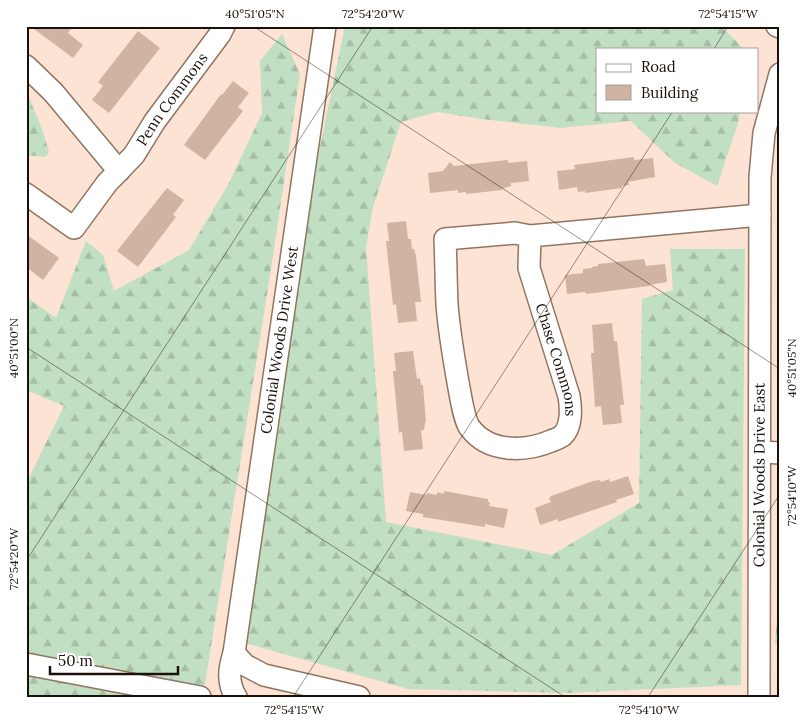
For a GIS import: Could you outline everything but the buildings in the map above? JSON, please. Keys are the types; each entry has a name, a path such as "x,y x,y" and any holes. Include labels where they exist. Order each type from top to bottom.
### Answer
{"street":[{"name":"Penn Commons","path":"26,194 74,228 107,182 134,154 155,121 224,26"},
{"name":"Colonial Woods Drive West","path":"234,696 228,670 234,653 325,26"},
{"path":"26,66 53,92 118,171"},
{"name":"Colonial Woods Drive East","path":"759,687 770,452 760,176 772,135 780,74"},
{"name":"Chase Commons","path":"530,236 528,268 569,396 571,410 568,425 562,436 542,444 516,449 491,444 477,436 469,427 461,400 452,347 447,305 445,239 515,233 530,236 760,215"},
{"path":"234,653 245,665 264,675 359,697"},
{"path":"26,664 200,697"},
{"path":"747,697 759,687 774,697"}],"green space":[{"path":"345,26 721,26 743,48 596,48 596,112 740,112 717,186 675,163 631,121 561,128 437,112 401,122 373,207 366,247 386,522 552,555 639,503 642,299 673,290 670,249 745,249 741,685 567,693 408,689 245,643 296,263"},
{"path":"282,34 300,74 203,697 26,697 26,484 64,406 26,390 26,297 56,318 86,241 103,255 114,291 189,250 228,185 262,113 260,61"},
{"path":"26,90 49,152 45,157 26,155"},
{"path":"780,582 780,649 775,643"}]}
